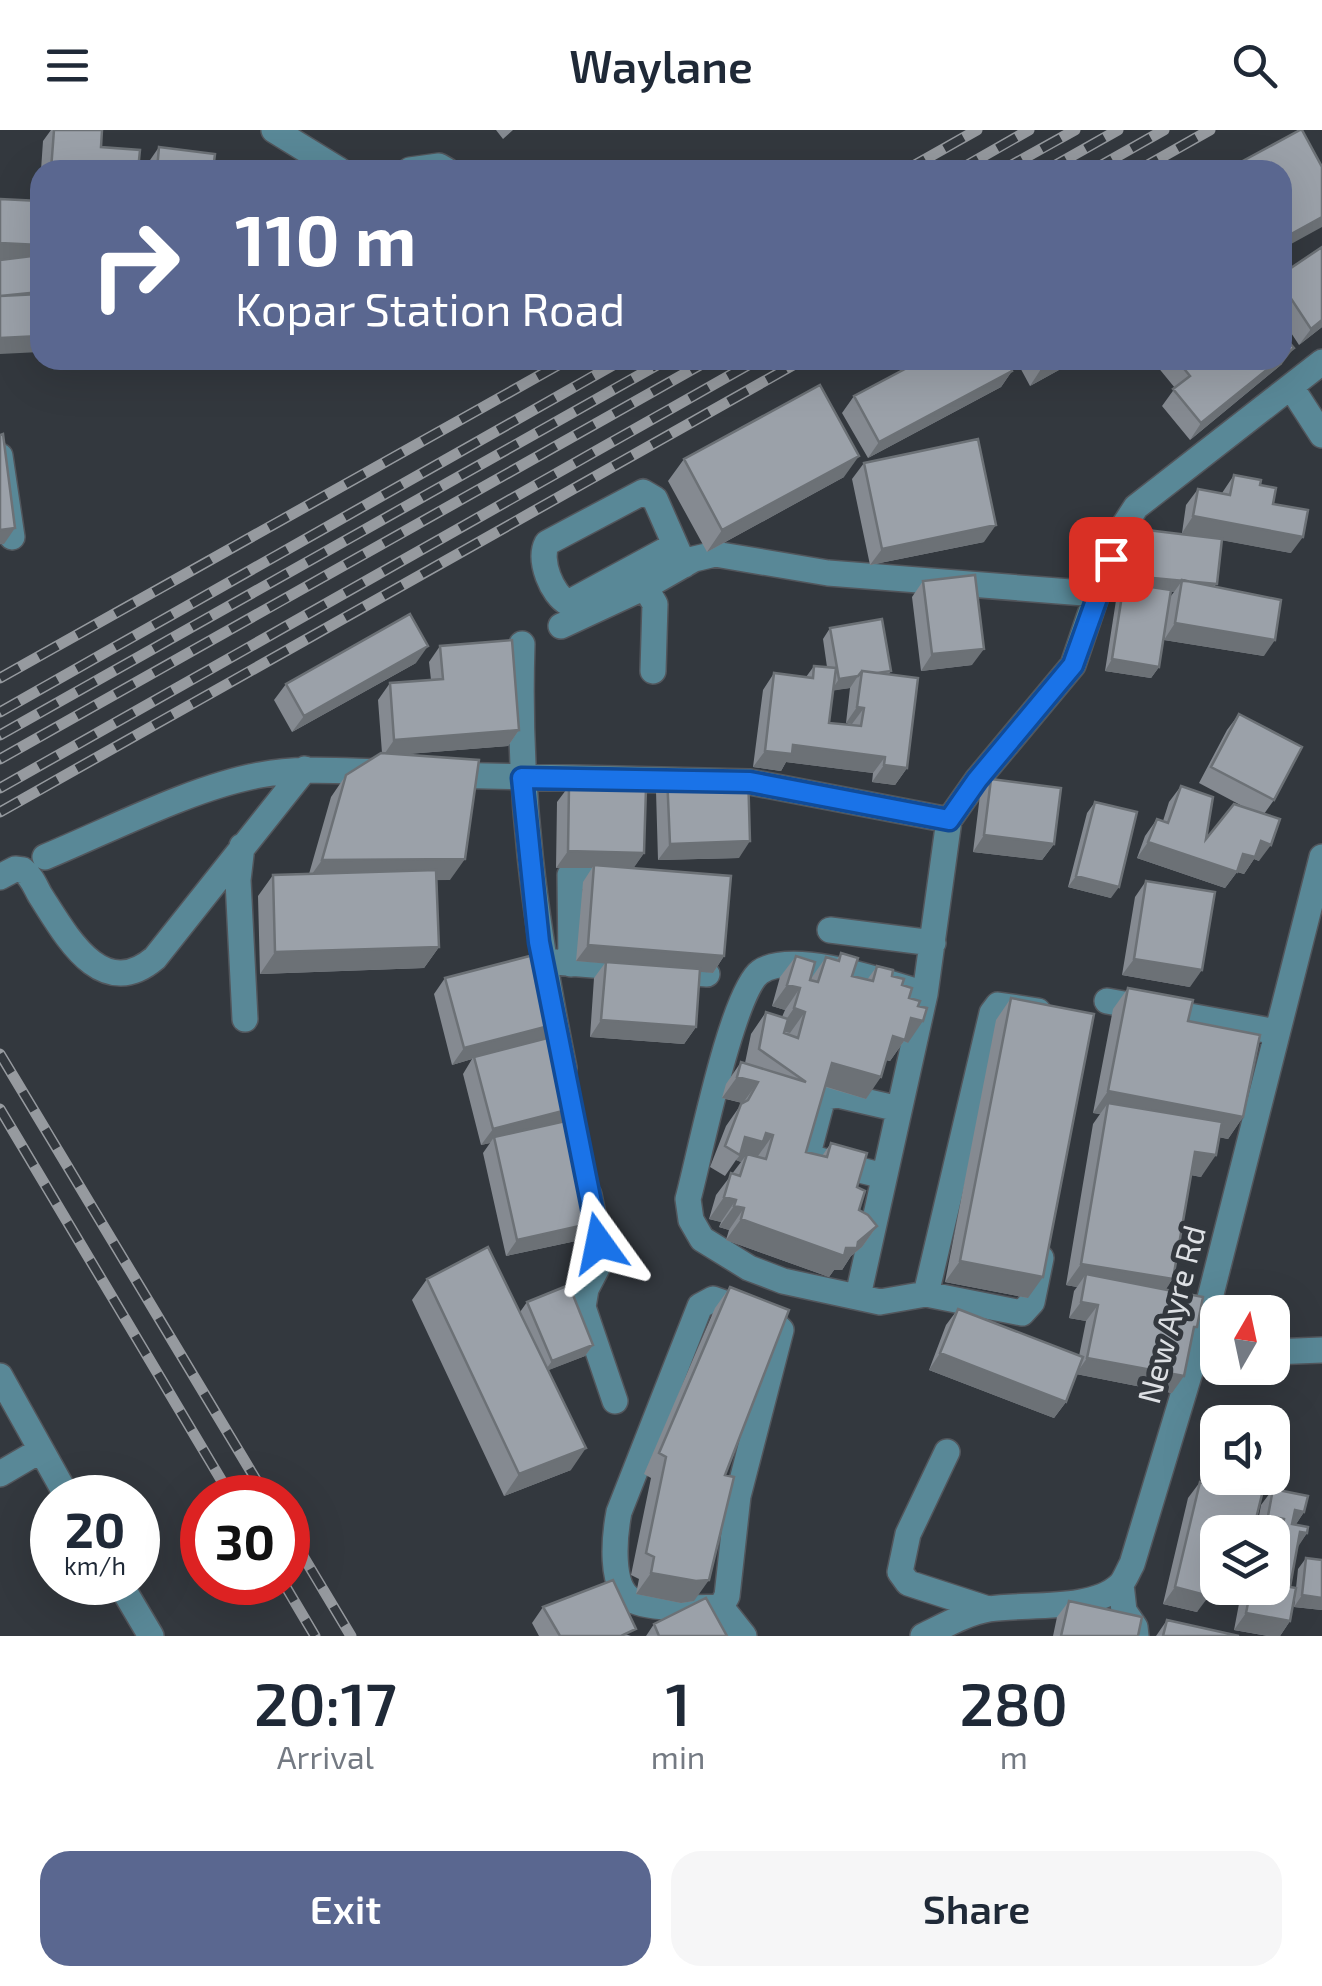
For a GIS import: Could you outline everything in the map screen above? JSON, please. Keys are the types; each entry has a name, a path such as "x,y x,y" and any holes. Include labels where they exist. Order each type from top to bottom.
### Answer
{"street":[{"path":"274,130 324,160"},
{"path":"858,1296 925,994 949,820 977,780 1073,665 1096,594 1136,507 1322,362"},
{"path":"1292,387 1322,435"},
{"path":"0,456 12,537"},
{"path":"680,555 655,499 643,492 546,543 543,560 559,599 568,604 680,555 715,554 828,572 1096,594"},
{"path":"562,626 645,587 680,555"},
{"path":"645,587 654,604 653,670"},
{"path":"522,644 522,778 542,962 569,1093"},
{"path":"45,856 221,784 304,769 750,782 949,820"},
{"path":"4,875 16,869 30,876 91,966 128,975 155,958 304,769"},
{"path":"242,846 238,880 245,1019"},
{"name":"New Ayre Rd","path":"1219,1295 1278,1032 1313,924 1322,857"},
{"path":"571,964 570,876 631,878"},
{"path":"830,930 933,943"},
{"path":"542,962 708,974"},
{"path":"925,994 823,965 772,968 759,973 746,990 734,1022 688,1199 691,1220 702,1239 749,1268 784,1280 880,1302 926,1294 1022,1313 1032,1302 1048,1225"},
{"path":"1107,1001 1278,1032"},
{"path":"926,1294 992,1014 998,1005 1008,1004 1061,1016"},
{"path":"884,1176 815,1159 809,1150 823,1097 838,1095 899,1109"},
{"path":"584,1168 599,1243 596,1268 583,1307 614,1401"},
{"path":"712,1299 770,1318 780,1330 738,1496 728,1596 721,1607 690,1608 633,1601 624,1592 612,1548 620,1512 700,1306 712,1299"},
{"path":"1290,1351 1322,1350"},
{"name":"New Ayre Rd","path":"1120,1584 1132,1564 1200,1370"},
{"path":"0,1376 56,1475"},
{"path":"0,1474 42,1450"},
{"path":"947,1452 908,1534 900,1572 908,1583 988,1609"},
{"path":"924,1636 956,1619 988,1609 1078,1602 1105,1594 1120,1584 1124,1611 1136,1636"},
{"path":"132,1605 150,1636"},
{"path":"721,1607 744,1636"}],"building":[{"path":"54,130 102,130 101,147 140,150 139,160 52,160"},
{"path":"1302,130 1322,167 1322,217 1292,234 1292,160 1244,160"},
{"path":"159,147 215,154 214,160 158,160"},
{"path":"0,199 30,200 30,244 0,243"},
{"path":"1322,247 1322,320 1311,329 1292,300 1292,267"},
{"path":"30,256 30,293 0,296 0,260"},
{"path":"30,294 30,336 0,338 0,296"},
{"path":"903,370 1012,371 879,442 854,396"},
{"path":"1185,370 1267,370 1201,423 1173,389 1190,376"},
{"path":"820,385 859,456 722,530 684,459"},
{"path":"3,434 15,528 0,530 0,435"},
{"path":"978,439 996,525 882,549 864,463"},
{"path":"1234,475 1261,480 1260,485 1276,488 1273,504 1308,510 1303,537 1193,516 1198,489 1230,495"},
{"path":"1147,530 1222,539 1217,584 1142,577"},
{"path":"975,575 984,649 932,654 923,581"},
{"path":"1182,580 1281,600 1275,640 1175,623"},
{"path":"1124,583 1171,590 1159,667 1112,659"},
{"path":"410,614 428,646 304,716 286,684"},
{"path":"882,619 891,671 862,671 858,676 839,679 830,628"},
{"path":"512,640 519,730 394,740 390,683 443,679 440,646"},
{"path":"814,666 836,668 829,723 861,726 864,708 857,707 862,671 918,678 907,768 884,765 885,757 793,745 792,754 765,751 774,673 813,678"},
{"path":"1239,714 1302,747 1274,800 1211,767"},
{"path":"381,753 479,760 465,859 322,860 346,775"},
{"path":"748,772 750,841 670,844 667,775"},
{"path":"991,779 1061,788 1054,844 984,835"},
{"path":"569,786 646,788 644,853 568,851"},
{"path":"1181,786 1213,797 1206,839 1234,804 1280,819 1271,845 1261,841 1255,857 1243,854 1237,872 1148,842 1157,819 1168,823"},
{"path":"1095,802 1137,812 1119,887 1076,876"},
{"path":"594,865 731,876 724,956 588,945"},
{"path":"436,870 439,947 275,952 273,875"},
{"path":"1146,881 1215,892 1202,970 1134,959"},
{"path":"545,952 564,1022 464,1048 445,978"},
{"path":"841,953 858,958 852,976 873,981 877,966 893,970 892,976 904,979 902,985 912,988 909,998 927,1008 923,1021 911,1018 905,1040 893,1036 881,1077 832,1063 806,1152 827,1157 831,1143 867,1153 857,1187 865,1191 859,1210 877,1226 858,1242 857,1248 846,1248 844,1256 741,1219 744,1208 734,1206 736,1200 724,1197 731,1173 740,1176 747,1154 766,1159 773,1135 766,1133 763,1142 745,1137 740,1155 725,1146 741,1104 748,1100 758,1082 737,1077 741,1062 806,1082 759,1049 766,1012 788,1019 784,1033 798,1038 805,1012 794,1008 800,988 787,985 796,956 815,962 810,980 818,982 826,957 839,961"},
{"path":"606,962 700,969 696,1027 601,1020"},
{"path":"1128,988 1193,1000 1188,1021 1260,1035 1243,1117 1108,1091"},
{"path":"1011,998 1094,1014 1043,1277 960,1261"},
{"path":"563,1034 582,1106 493,1129 474,1057"},
{"path":"1108,1103 1222,1122 1216,1155 1195,1152 1173,1279 1081,1264"},
{"path":"579,1118 602,1221 517,1240 494,1137"},
{"path":"488,1247 586,1448 519,1474 427,1279"},
{"path":"1086,1274 1200,1296 1197,1327 1184,1376 1087,1358 1098,1305 1081,1302"},
{"path":"569,1285 593,1345 552,1361 527,1302"},
{"path":"730,1287 789,1310 725,1475 734,1477 709,1580 651,1573 654,1557 646,1553 666,1457 659,1453"},
{"path":"958,1309 1083,1357 1066,1402 940,1353"},
{"path":"1200,1482 1200,1495 1262,1495 1257,1515 1200,1515 1200,1594 1175,1587"},
{"path":"1290,1492 1308,1496 1304,1512 1295,1510 1292,1524 1308,1527 1307,1533 1300,1532 1290,1587 1290,1515 1268,1515 1272,1495"},
{"path":"1306,1558 1322,1560 1322,1598 1302,1595"},
{"path":"613,1580 636,1629 621,1636 560,1636 543,1607"},
{"path":"1290,1587 1296,1588 1290,1621 1246,1613 1248,1605 1290,1605"},
{"path":"706,1598 727,1636 659,1636 654,1624"},
{"path":"1069,1601 1142,1617 1138,1636 1061,1636"},
{"path":"1167,1620 1239,1636 1163,1636"}],"railway":[{"path":"924,160 977,130"},
{"path":"976,160 1029,130"},
{"path":"1021,160 1075,130"},
{"path":"1065,160 1118,130"},
{"path":"1111,160 1164,130"},
{"path":"1157,160 1210,130"},
{"path":"0,678 549,370"},
{"path":"0,712 604,370"},
{"path":"0,735 648,370"},
{"path":"0,759 691,370"},
{"path":"0,788 739,370"},
{"path":"0,812 784,370"},
{"path":"0,1054 253,1475"},
{"path":"0,1109 218,1475"},
{"path":"310,1568 351,1636"},
{"path":"297,1605 315,1636"}],"route":[{"path":"599,1243 539,942 522,778 750,782 949,820 977,780 1073,665 1111,559"}]}
